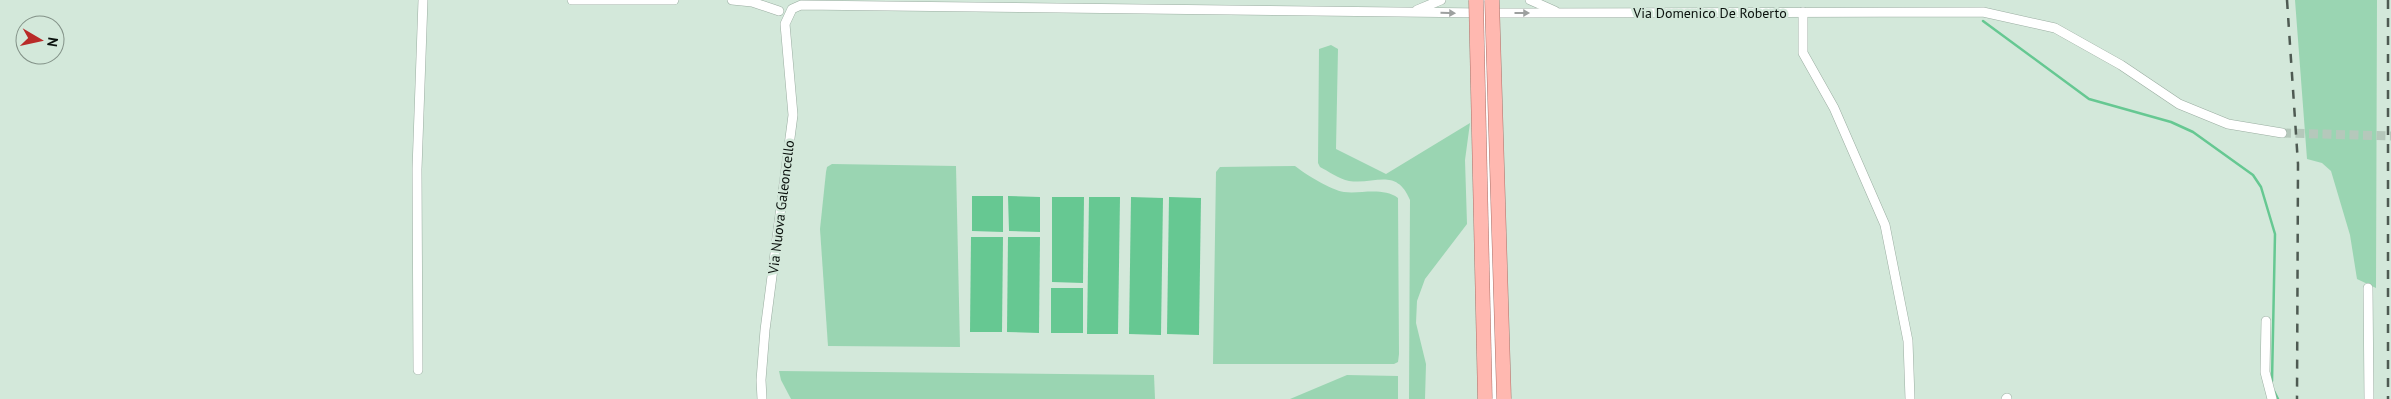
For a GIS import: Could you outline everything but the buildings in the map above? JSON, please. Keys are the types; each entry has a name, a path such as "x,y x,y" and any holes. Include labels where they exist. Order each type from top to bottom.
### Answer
{"highway":[{"path":"1476,0 1485,399"},
{"path":"1492,0 1504,399"}],"street":[{"path":"418,370 417,169 423,0"},
{"path":"572,0 674,0"},
{"path":"732,0 752,2 784,13"},
{"name":"Via Domenico De Roberto","path":"1412,12 1441,0"},
{"path":"1484,0 1493,399"},
{"name":"Via Domenico De Roberto","path":"1530,0 1560,13"},
{"name":"Via Domenico De Roberto","path":"784,13 805,4 1484,13 1983,12 2055,28 2122,65 2179,104 2228,124 2282,133"},
{"path":"1803,12 1803,53 1834,108 1886,225 1908,341 1910,399"},
{"name":"Via Nuova Galeoncello","path":"762,399 761,380 765,330 793,115 784,13"},
{"path":"2368,288 2369,399"},
{"path":"2266,321 2265,372 2272,399"}],"shaded area":[{"path":"2295,0 2377,0 2376,288 2357,279 2350,235 2331,171 2322,163 2307,159"},
{"path":"1331,45 1338,49 1336,149 1386,174 1470,123 1465,160 1467,224 1425,279 1417,301 1416,323 1426,364 1425,399 1409,399 1410,200 1398,184 1391,181 1349,181 1320,167 1318,163 1319,49"},
{"path":"832,164 956,166 960,347 828,346 820,229 826,172 827,167"},
{"path":"1295,166 1318,181 1339,191 1379,192 1398,198 1398,362 1394,364 1213,364 1216,172 1220,167"},
{"path":"972,196 1003,196 1003,232 972,231"},
{"path":"1008,196 1040,197 1040,232 1009,231"},
{"path":"1052,197 1084,197 1083,283 1052,282"},
{"path":"1089,197 1120,197 1118,334 1087,334"},
{"path":"1131,197 1163,198 1161,335 1129,334"},
{"path":"1169,197 1201,198 1199,335 1167,334"},
{"path":"971,237 1003,237 1002,332 970,332"},
{"path":"1008,237 1040,237 1039,333 1007,332"},
{"path":"1051,288 1083,288 1083,333 1051,333"},
{"path":"779,371 1154,375 1155,399 791,399 781,380"},
{"path":"1347,375 1398,376 1398,399 1290,399"}],"waterway":[{"path":"1983,21 2089,99 2171,122 2193,132 2253,175 2261,187 2275,234 2272,381"},
{"path":"2274,391 2278,399"}],"tunnel":[{"path":"2282,133 2391,136"}],"railway":[{"path":"2287,0 2298,164 2297,399"},
{"path":"2388,0 2388,399"}]}
